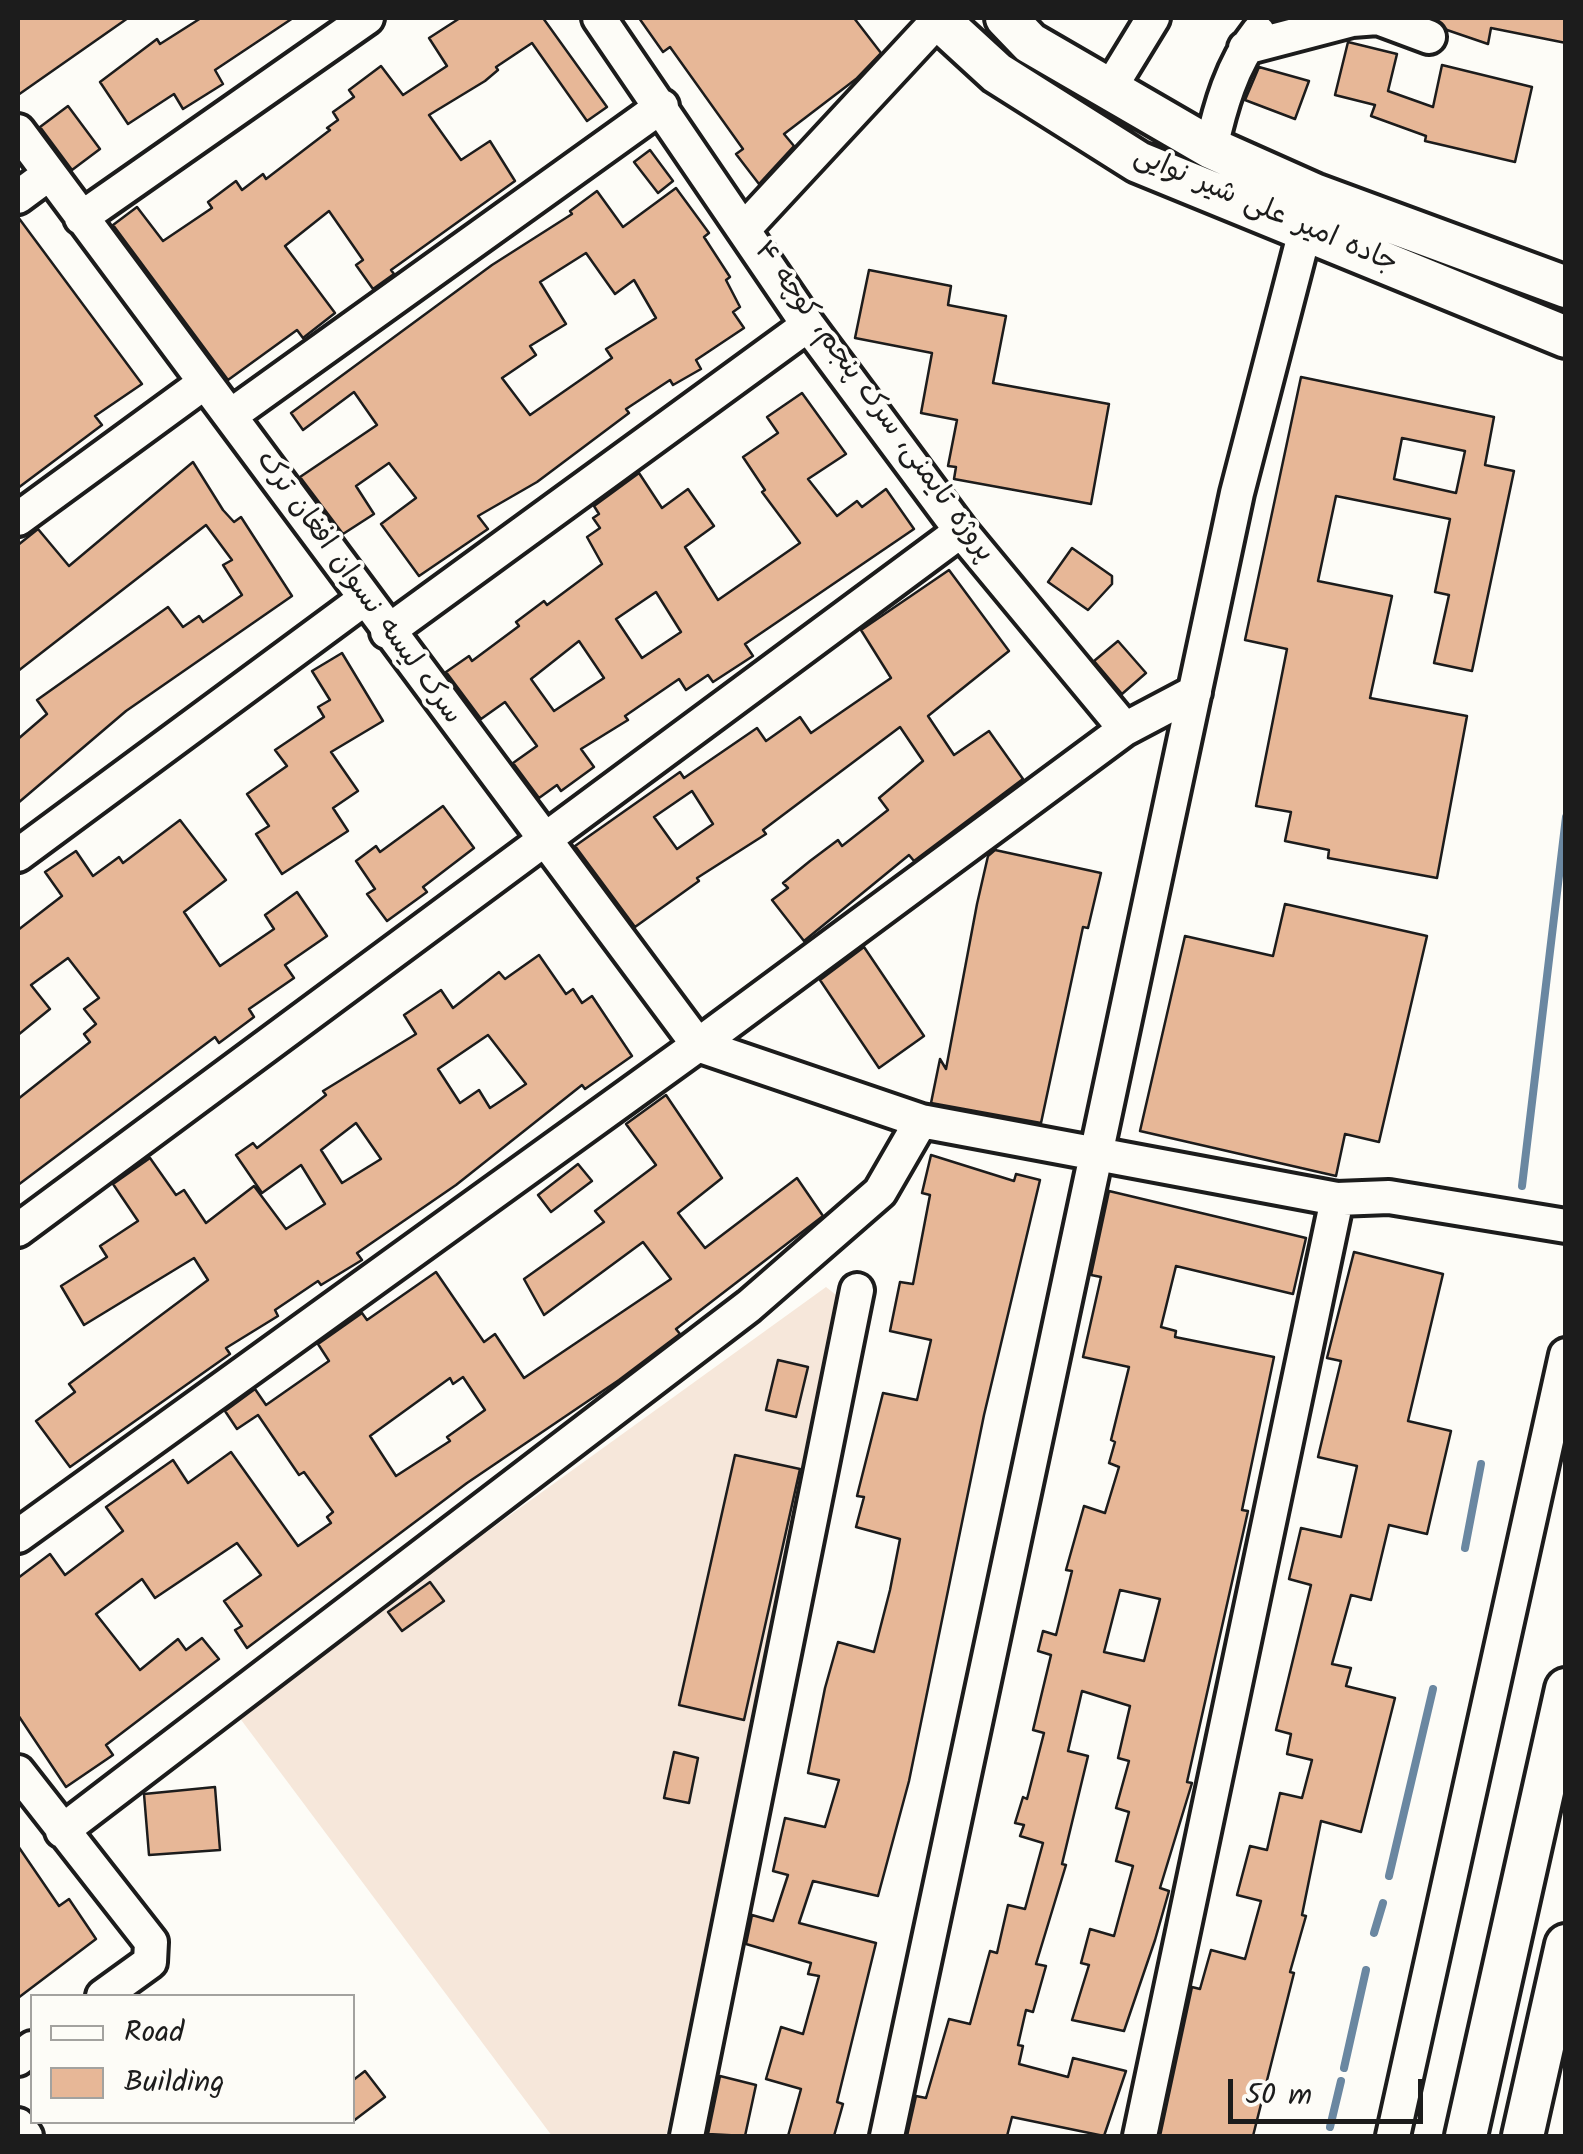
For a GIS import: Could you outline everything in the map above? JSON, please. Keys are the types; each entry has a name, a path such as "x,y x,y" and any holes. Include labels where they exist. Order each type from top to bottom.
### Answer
{"main road":[{"name":"جاده امیر علی شیر نوایی","path":"938,18 997,73 1138,162 1566,337"},
{"path":"1006,18 1030,43 1211,148 1314,194 1566,287"},
{"path":"1466,2136 1566,1690"},
{"path":"1523,2136 1566,1946"}],"street":[{"path":"81,218 367,18"},
{"name":"پروژه تایمنی، سرک پنجم، کوچه ۴","path":"599,18 808,325 961,531 1126,729"},
{"path":"745,228 938,18"},
{"path":"1109,90 1153,18"},
{"path":"1211,148 1220,108 1245,48 1271,18"},
{"path":"1245,48 1352,20 1378,18 1428,37"},
{"path":"230,416 662,106"},
{"name":"سرک لیسه نسوان افغان‌ ترک","path":"18,130 363,600 698,1045"},
{"path":"18,197 49,174"},
{"path":"887,2136 1261,392 1305,231"},
{"path":"387,632 808,325"},
{"path":"18,519 204,383"},
{"path":"18,1230 961,531"},
{"path":"18,855 363,600"},
{"path":"18,1536 698,1045 1126,729 1196,692"},
{"path":"698,1045 921,1121 1338,1199 1388,1198 1551,1224"},
{"path":"62,1831 750,1306 880,1192 921,1121"},
{"path":"1140,2136 1338,1199"},
{"path":"687,2136 857,1290"},
{"path":"1393,2136 1566,1355"},
{"path":"18,1772 154,1951 150,1962 106,1994"},
{"path":"18,2125 26,2136"}],"shaded area":[{"path":"826,1287 845,1302 666,2136 552,2136 236,1713"}],"building":[{"path":"18,18 128,18 18,95"},
{"path":"201,18 293,18 215,70 223,84 183,109 174,94 128,124 100,82 157,39 160,44"},
{"path":"460,18 543,18 607,107 587,121 532,43 496,67 498,70 485,81 429,115 461,160 490,141 515,181 391,270 394,274 373,289 356,265 363,260 329,211 285,246 335,313 303,338 297,330 228,380 113,225 137,207 163,241 212,208 208,202 236,181 242,190 263,174 266,179 330,130 327,128 338,120 333,112 354,97 349,90 381,66 403,95 447,66 429,38"},
{"path":"639,18 854,18 881,53 856,79 784,134 794,146 759,184 736,154 743,149 670,47 663,52"},
{"path":"1434,18 1566,18 1566,43 1491,28 1488,44 1447,30"},
{"path":"1348,42 1397,54 1388,91 1433,107 1442,65 1532,87 1515,162 1425,141 1426,136 1371,116 1375,105 1335,95"},
{"path":"1259,67 1309,81 1295,119 1245,100"},
{"path":"68,106 100,149 72,170 40,127"},
{"path":"650,150 673,181 658,193 634,162"},
{"path":"676,188 709,233 704,237 730,277 726,280 740,307 733,312 744,328 696,360 701,369 673,385 670,380 626,409 629,413 537,482 478,516 488,529 419,576 381,524 416,498 389,463 356,486 374,514 343,534 300,477 377,425 354,392 303,430 291,413 492,265 572,214 570,211 597,191 623,227","holes":["586,253 615,294 634,280 656,318 606,349 612,358 530,415 502,378 536,355 530,346 566,324 540,282"]},
{"path":"18,217 142,384 95,416 102,425 18,488"},
{"path":"869,270 951,286 948,305 1006,316 993,383 1109,404 1091,504 954,479 956,467 948,466 957,420 921,413 932,353 855,338"},
{"path":"1301,377 1494,417 1485,465 1514,471 1472,671 1434,663 1449,595 1435,592 1450,519 1336,496 1318,581 1392,596 1370,698 1467,716 1437,878 1328,858 1329,850 1285,841 1291,812 1256,806 1287,649 1245,640","holes":["1402,438 1465,451 1456,493 1394,479"]},
{"path":"802,393 846,454 808,479 837,516 857,501 862,507 886,489 914,529 745,644 753,656 713,682 708,675 686,690 679,679 625,716 628,720 581,749 594,767 561,791 557,785 539,798 513,763 537,746 505,702 481,719 446,672 469,656 472,661 519,626 516,622 544,601 547,605 602,564 587,537 600,528 593,518 599,514 594,506 639,473 662,508 688,489 714,526 685,547 718,600 800,543 762,492 765,490 743,457 778,433 767,417","holes":["656,592 681,632 642,658 616,619","579,641 604,678 554,711 531,679"]},
{"path":"193,462 223,510 234,522 241,517 292,596 126,711 18,803 18,739 47,714 37,700 168,607 183,627 199,616 203,622 242,595 223,565 232,560 206,525 18,671 18,545 38,529 69,566"},
{"path":"1072,548 1112,576 1112,584 1088,610 1048,582"},
{"path":"949,570 1009,651 928,716 954,755 989,731 1023,779 914,861 909,855 804,941 772,900 788,888 783,883 810,861 838,840 842,846 888,810 879,798 923,761 900,727 763,830 766,834 697,878 699,881 635,927 575,846 680,772 684,778 757,728 766,741 800,717 811,733 891,678 861,630","holes":["692,791 713,824 677,849 654,817"]},
{"path":"1118,641 1146,673 1122,694 1094,661"},
{"path":"342,653 383,721 331,752 358,791 333,808 348,831 282,874 256,834 269,826 247,794 287,766 275,750 324,717 318,707 330,700 312,671"},
{"path":"443,806 474,848 423,887 427,892 387,921 367,894 375,889 356,861 376,846 380,852"},
{"path":"180,820 226,880 184,912 220,966 274,929 265,915 297,892 327,936 285,965 294,978 249,1009 254,1017 219,1043 215,1037 18,1185 18,1099 90,1042 84,1034 96,1024 84,1009 99,998 68,958 31,985 50,1009 18,1035 18,930 62,896 45,872 76,851 93,876 119,857 123,863"},
{"path":"995,850 1101,873 1088,928 1083,927 1041,1123 931,1103 940,1059 946,1069 977,904 988,856"},
{"path":"1285,904 1427,936 1379,1142 1345,1134 1336,1176 1140,1131 1185,936 1273,956"},
{"path":"864,947 924,1036 879,1068 820,980"},
{"path":"539,955 566,994 573,989 582,1003 592,996 632,1056 585,1089 582,1085 456,1185 357,1253 362,1260 321,1285 318,1281 275,1310 278,1316 226,1348 230,1354 70,1467 36,1421 75,1392 69,1384 208,1280 194,1258 84,1325 61,1286 107,1257 100,1246 138,1221 113,1184 150,1158 176,1195 184,1190 206,1223 254,1186 286,1229 325,1204 301,1165 262,1193 236,1155 253,1143 257,1148 326,1095 323,1091 416,1034 404,1015 441,990 453,1008 499,972 505,979","holes":["488,1035 526,1084 490,1108 479,1090 460,1103 438,1069","356,1123 381,1159 342,1183 321,1150"]},
{"path":"666,1095 722,1178 678,1213 705,1248 797,1178 823,1216 676,1329 680,1334 619,1380 467,1483 247,1648 235,1630 242,1626 224,1601 261,1575 237,1543 155,1598 142,1579 96,1614 140,1670 178,1639 186,1650 202,1638 219,1659 106,1745 113,1755 66,1787 18,1715 18,1578 50,1554 65,1575 123,1531 106,1507 173,1460 188,1483 231,1452 298,1546 331,1523 327,1517 333,1512 304,1472 299,1475 258,1415 237,1429 225,1411 255,1389 266,1405 329,1361 318,1344 362,1313 367,1320 436,1272 484,1342 495,1334 524,1378 671,1279 643,1242 544,1315 524,1279 604,1222 595,1211 656,1165 626,1124","holes":["463,1377 485,1410 447,1437 450,1441 396,1476 370,1436 450,1378 453,1384"]},
{"path":"931,1155 1014,1181 1016,1174 1040,1180 984,1415 909,1781 878,1896 813,1881 799,1923 876,1943 837,2102 843,2104 834,2136 788,2136 801,2089 766,2079 781,2027 803,2034 819,1976 808,1974 811,1963 746,1944 752,1915 773,1921 788,1875 773,1871 785,1818 825,1827 839,1780 808,1773 825,1688 838,1642 874,1652 890,1590 900,1539 856,1527 864,1497 857,1496 883,1393 917,1400 931,1340 890,1331 900,1282 913,1284 930,1195 922,1193"},
{"path":"578,1164 592,1181 551,1212 538,1195"},
{"path":"1109,1191 1306,1238 1293,1294 1176,1266 1161,1327 1176,1331 1175,1337 1274,1357 1242,1510 1248,1511 1187,1782 1192,1783 1160,1888 1169,1891 1124,2031 1072,2020 1089,1965 1081,1963 1090,1929 1114,1936 1133,1866 1116,1861 1129,1812 1116,1808 1129,1761 1118,1758 1130,1706 1082,1691 1068,1751 1088,1756 1062,1864 1066,1865 1036,1964 1046,1966 1033,2012 1026,2010 1018,2045 1023,2046 1019,2064 1068,2077 1073,2058 1126,2071 1104,2136 1012,2117 1007,2136 907,2136 916,2096 926,2098 949,2019 970,2024 990,1951 997,1953 1008,1905 1025,1909 1043,1843 1020,1836 1024,1825 1015,1823 1023,1797 1027,1799 1044,1733 1033,1730 1051,1655 1038,1651 1043,1631 1056,1635 1072,1571 1066,1570 1084,1506 1105,1513 1119,1467 1109,1463 1115,1442 1111,1440 1129,1367 1083,1357 1101,1277 1091,1275","holes":["1120,1590 1160,1599 1144,1661 1104,1652"]},
{"path":"1354,1252 1443,1274 1408,1421 1451,1431 1427,1534 1389,1525 1371,1600 1351,1595 1332,1664 1351,1668 1346,1686 1395,1698 1361,1832 1321,1821 1302,1915 1306,1916 1290,1972 1294,1973 1253,2136 1160,2136 1192,1987 1200,1989 1211,1950 1245,1959 1261,1901 1237,1895 1250,1846 1267,1850 1280,1793 1302,1798 1312,1760 1287,1754 1291,1734 1276,1730 1311,1585 1289,1579 1301,1528 1341,1537 1357,1466 1318,1457 1341,1361 1327,1358"},
{"path":"778,1360 808,1367 796,1417 766,1410"},
{"path":"735,1455 800,1469 744,1720 679,1705"},
{"path":"430,1582 444,1601 402,1631 388,1612"},
{"path":"674,1752 698,1758 689,1803 664,1798"},
{"path":"215,1787 220,1850 149,1855 144,1794"},
{"path":"18,1846 59,1906 69,1899 96,1939 18,1998"},
{"path":"365,2071 385,2097 355,2120 355,2079"},
{"path":"720,2076 756,2085 745,2136 708,2134"}],"waterway":[{"path":"1522,1186 1566,817"},
{"path":"1465,1548 1481,1464"},
{"path":"1389,1876 1433,1689"},
{"path":"1374,1933 1383,1903"},
{"path":"1344,2068 1366,1970"},
{"path":"1330,2127 1341,2081"}]}
